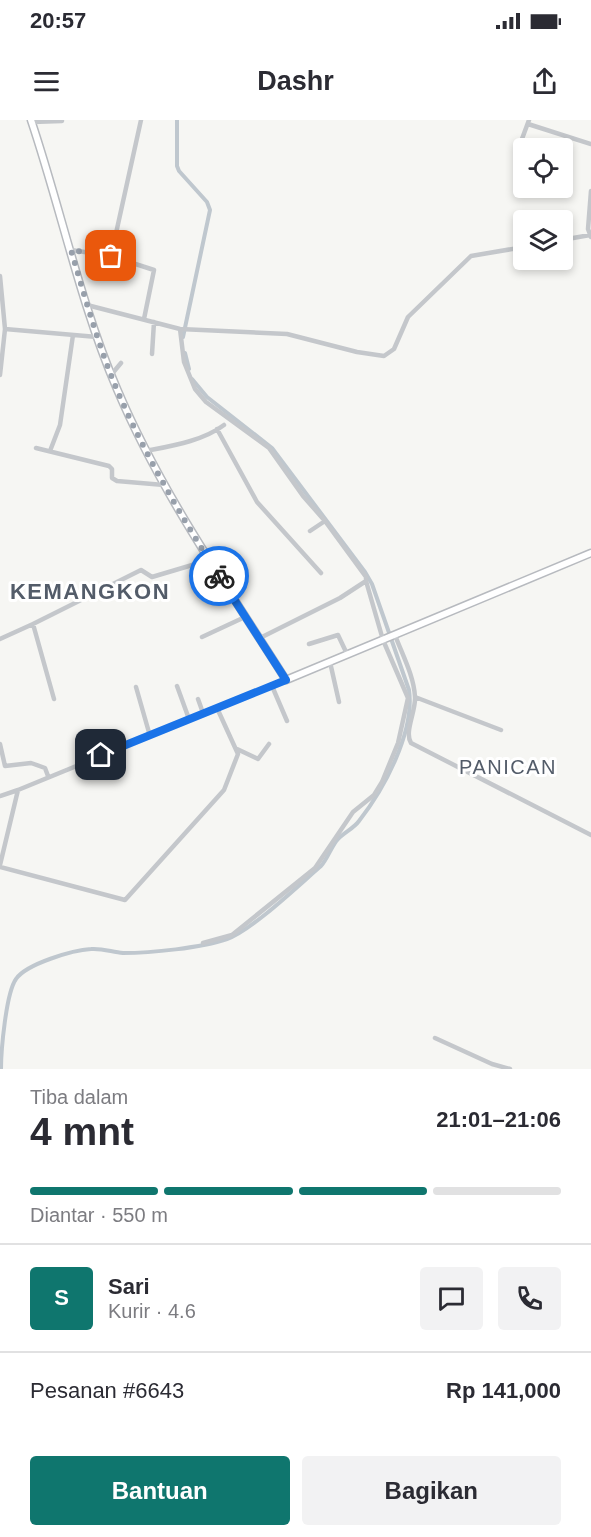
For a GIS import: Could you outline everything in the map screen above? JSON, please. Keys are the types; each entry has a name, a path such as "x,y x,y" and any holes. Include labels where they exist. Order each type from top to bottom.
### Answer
{"main road":[{"path":"32,121 87,305 111,375 164,486 286,680 591,553"}],"street":[{"path":"111,256 141,120"},
{"path":"32,121 62,121"},
{"path":"523,138 529,122 591,144"},
{"path":"573,238 590,236 591,191"},
{"path":"87,305 182,329 286,334 357,352 384,356 394,348 408,317 471,256 513,249"},
{"path":"71,250 111,256 154,270 144,319"},
{"path":"0,276 5,329 0,375"},
{"path":"152,354 154,322"},
{"path":"5,329 97,337"},
{"path":"182,329 184,362 195,389 206,402 269,448 366,577 384,640 408,698 398,743 378,790 352,812 315,868 232,935 203,943"},
{"path":"50,451 60,425 73,335"},
{"path":"111,375 121,363"},
{"path":"146,451 177,445 224,425"},
{"path":"217,429 256,502 321,573"},
{"path":"36,448 109,466 112,469 112,478 117,481 164,486"},
{"path":"310,531 325,521"},
{"path":"0,639 141,570 152,578 209,560"},
{"path":"260,638 340,598 366,581"},
{"path":"202,637 245,617"},
{"path":"33,624 54,699"},
{"path":"309,644 338,635 348,654"},
{"path":"394,635 409,673 415,697 415,711 408,736 411,743 590,834 591,826"},
{"path":"330,662 339,702"},
{"path":"0,796 286,680"},
{"path":"177,686 189,719"},
{"path":"272,686 287,721"},
{"path":"135,687 150,736"},
{"path":"415,697 501,730"},
{"path":"198,699 203,713"},
{"path":"18,790 0,866 125,900 224,790 237,759 237,749 217,708"},
{"path":"0,744 4,766 35,763 45,768 48,776"},
{"path":"237,749 258,759 269,744"},
{"path":"435,1038 492,1064 510,1069"}],"waterway":[{"path":"177,120 177,166 207,202 210,210 183,337"},
{"path":"185,353 189,369"},
{"path":"1,1069 9,996 12,986 21,973 39,963 83,950 99,949 123,953 190,947 227,939 249,927 321,866 336,842 357,823 369,808 396,759 407,724 410,706 409,690 372,584 365,572 272,448 207,397 192,379"}],"way so far":[{"path":"111,256 71,250 97,337 135,431 164,486 219,576"}],"district":[{"name":"KEMANGKON","path":"90,591"},
{"name":"PANICAN","path":"508,767"}],"route":[{"path":"101,755 286,680 219,576"}]}
